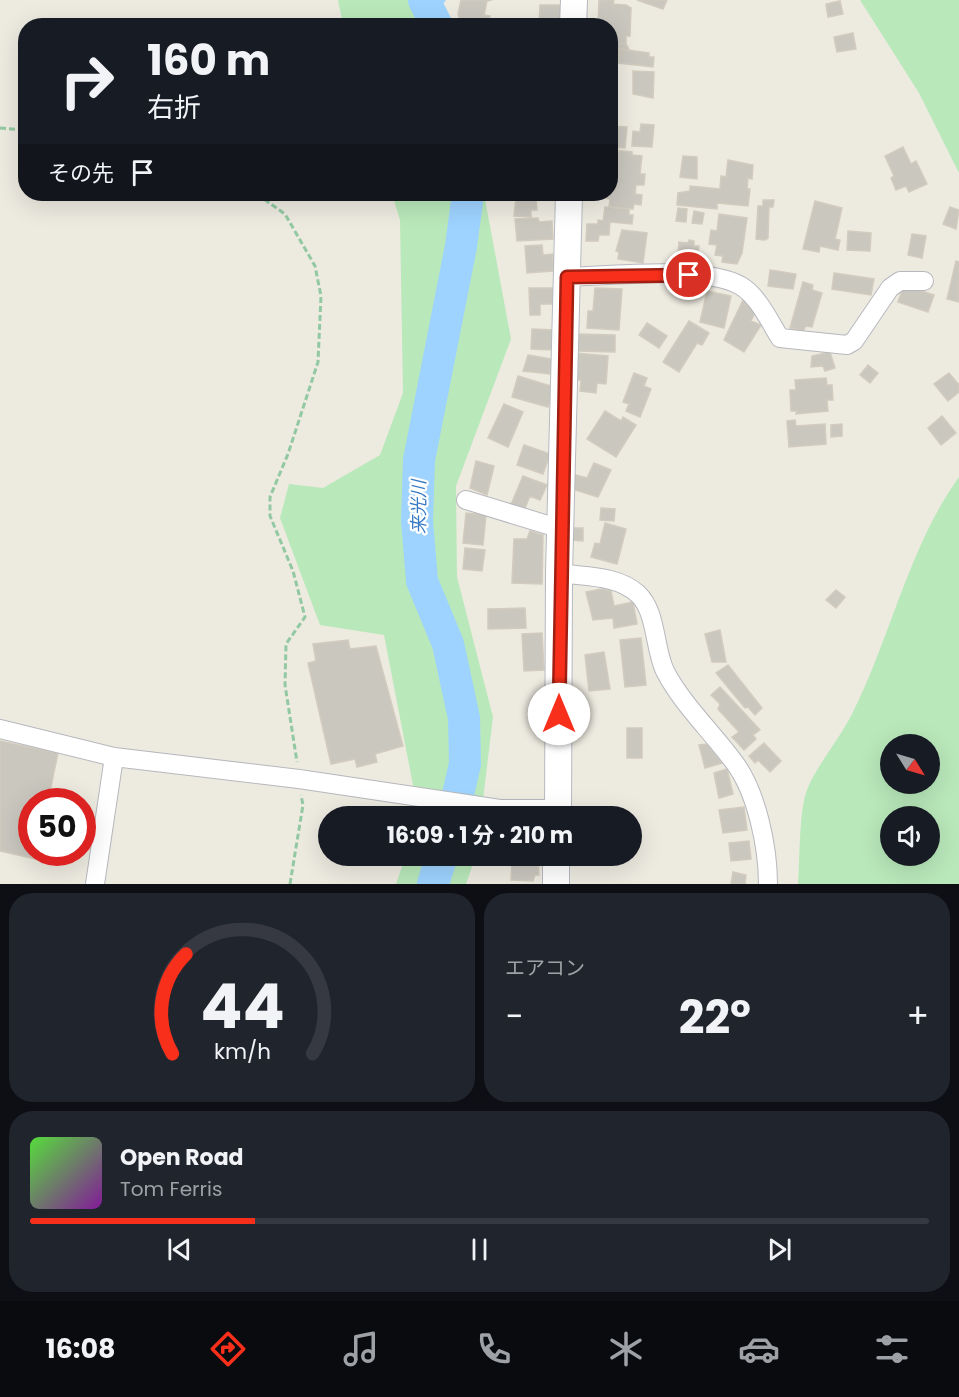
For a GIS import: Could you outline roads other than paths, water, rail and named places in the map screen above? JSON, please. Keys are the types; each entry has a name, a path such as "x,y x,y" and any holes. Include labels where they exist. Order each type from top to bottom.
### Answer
{"main road":[{"path":"573,18 574,0"},
{"path":"558,806 559,573 569,201"}],"street":[{"path":"567,277 689,275 731,281 747,290 780,338 848,345 854,341 890,288 900,281 924,281"},
{"path":"466,500 561,530"},
{"path":"559,573 617,581 639,595 649,615 665,670 714,738 736,764 765,840 768,884"},
{"path":"0,729 114,757 299,779 477,806"},
{"path":"95,884 114,757"}],"waterway":[{"name":"来光川","path":"424,0 433,18"},
{"path":"431,12 443,0"},
{"name":"来光川","path":"455,806 465,764 464,718 448,644 422,581 417,521 419,460 461,246 467,201"},
{"name":"来光川","path":"433,884 439,866"}]}
